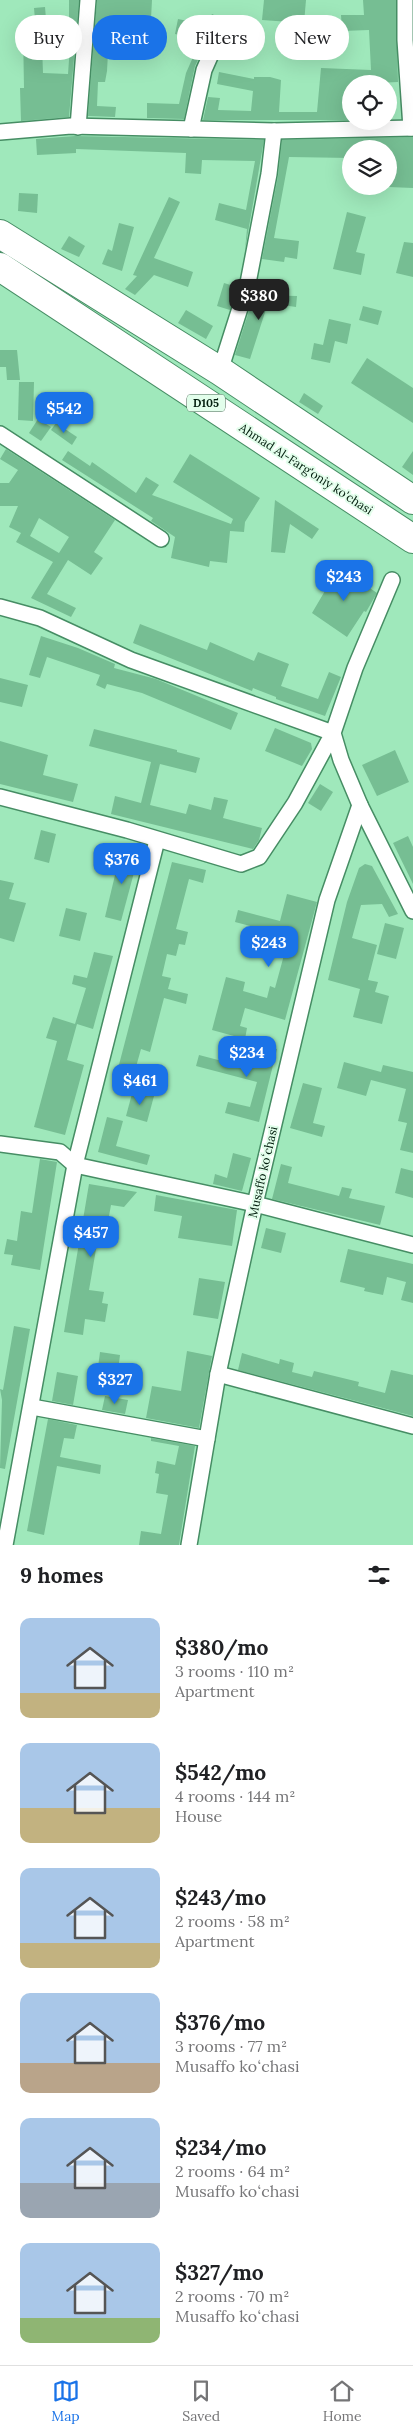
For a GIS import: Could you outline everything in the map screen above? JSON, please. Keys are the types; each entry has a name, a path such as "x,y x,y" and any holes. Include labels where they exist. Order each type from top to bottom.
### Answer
{"highway":[{"name":"D105","path":"0,234 220,371 413,500"},
{"name":"Ahmad Al-Farg'oniy ko'chasi","path":"0,267 413,539"}],"street":[{"path":"78,127 88,0"},
{"path":"0,132 78,127 274,131 412,128 405,0"},
{"path":"191,129 204,70 208,60"},
{"path":"220,371 248,283 269,174 274,131"},
{"path":"0,434 161,539"},
{"path":"0,797 241,864 259,857 295,803 333,733 355,668 392,580"},
{"path":"0,607 40,618 131,660 333,733 360,805 413,911"},
{"name":"Musaffo koʻchasi","path":"189,1545 218,1374 255,1204 327,900 360,805"},
{"path":"5,1545 32,1407 75,1164 156,840"},
{"path":"0,1144 60,1152 75,1164 255,1204 413,1246"},
{"path":"218,1374 413,1426"},
{"path":"32,1407 207,1439"}],"building":[{"path":"69,0 79,0 78,15 69,15"},
{"path":"97,0 152,0 151,15 96,15"},
{"path":"264,0 306,0 305,15 275,15 275,21 265,20 265,15 262,15"},
{"path":"363,0 396,0 398,82 397,75 342,75 342,120 203,120 208,97 220,98 218,110 251,111 253,91 217,84 219,72 254,79 254,77 270,77 281,80 279,112 317,112 321,68 371,70 369,30 349,31 349,15 364,15"},
{"path":"45,7 46,15 35,15 34,8"},
{"path":"24,60 43,60 43,73 68,74 69,60 74,60 69,117 21,121 20,88 24,88"},
{"path":"92,60 108,60 105,82 98,82 97,106 116,107 115,117 88,116"},
{"path":"192,60 198,60 184,119 147,118 147,103 179,104 186,73"},
{"path":"75,136 264,140 245,250 247,229 215,220 219,203 246,210 255,161 202,160 201,174 185,173 186,153 76,149 76,153 37,155 36,139"},
{"path":"413,137 413,188 397,187 397,140 342,140 342,158 289,157 274,238 299,241 297,259 285,257 284,262 262,259 278,176 282,140"},
{"path":"19,193 38,194 37,213 18,211"},
{"path":"169,197 180,202 154,258 193,272 188,287 154,275 135,295 125,289 137,276 133,275"},
{"path":"347,212 366,217 356,252 365,254 361,275 333,269"},
{"path":"119,223 134,227 122,271 102,264 108,249 112,251"},
{"path":"69,236 85,246 79,257 61,249"},
{"path":"404,242 413,243 413,277 396,273"},
{"path":"224,283 237,287 230,310 217,306"},
{"path":"254,295 297,296 296,307 268,303 250,359 235,355"},
{"path":"363,306 382,311 378,325 359,320"},
{"path":"186,310 213,326 206,339 178,323"},
{"path":"329,319 351,324 347,344 335,341 330,363 311,359 314,343 323,345"},
{"path":"0,350 17,350 20,380 7,380 6,367 0,367"},
{"path":"367,358 413,388 413,423 351,383"},
{"path":"19,382 34,382 33,421 18,420"},
{"path":"304,393 323,406 318,414 299,402"},
{"path":"38,419 51,427 41,441 29,433"},
{"path":"56,423 77,437 72,445 51,430"},
{"path":"6,449 115,520 94,552 103,558 91,575 68,560 47,594 76,608 71,617 31,598 53,562 16,542 21,533 9,527 18,506 0,506 0,483 9,483 18,470 0,459","holes":["39,518 69,537 59,553 30,536"]},
{"path":"68,451 90,466 92,462 136,493 146,477 159,485 152,495 231,524 233,519 173,482 190,454 260,498 245,522 244,532 230,531 227,563 210,561 209,567 171,558 175,537 151,521 153,518 62,460"},
{"path":"413,451 413,475 402,467"},
{"path":"275,500 319,529 312,539 290,524 285,553 271,552"},
{"path":"339,567 377,593 366,612 364,611 347,637 312,613"},
{"path":"140,624 207,650 210,642 254,661 258,652 289,664 281,686 318,699 329,672 341,677 325,716 276,699 276,697 253,688 252,691 133,643"},
{"path":"41,636 78,648 115,664 114,668 156,679 238,713 231,730 142,693 107,684 105,689 96,685 100,675 47,657 40,678 29,675"},
{"path":"0,678 28,685 22,707 0,702"},
{"path":"275,728 311,743 312,749 302,766 265,751"},
{"path":"94,729 177,750 177,752 200,758 196,773 160,764 150,805 186,814 189,804 211,810 214,797 228,800 223,818 262,828 259,840 253,849 111,814 115,796 141,803 151,762 89,746"},
{"path":"0,741 48,755 43,775 78,784 73,802 0,784"},
{"path":"395,750 409,782 377,796 362,765"},
{"path":"320,784 333,792 321,811 308,803"},
{"path":"41,830 56,834 49,863 34,859"},
{"path":"408,836 413,847 413,884 393,843"},
{"path":"121,850 139,854 121,921 105,917"},
{"path":"172,862 206,870 203,883 189,879 176,929 188,932 185,945 179,944 176,956 167,954 162,976 171,978 168,989 188,994 186,1004 164,998 150,1052 141,1049 134,1074 143,1076 140,1087 115,1080"},
{"path":"365,864 372,866 398,914 389,917 382,904 361,905 352,938 377,945 368,980 378,982 375,992 389,996 382,1024 353,1017 360,989 328,980 347,902 359,868"},
{"path":"0,880 14,883 9,899 26,903 14,942 0,938"},
{"path":"287,894 317,902 285,1020 245,1008 240,1026 247,1028 245,1039 212,1030 226,977 245,982 243,991 267,998 270,986 275,988 287,944 270,940 273,932 235,922 238,910 280,921"},
{"path":"66,908 87,913 80,941 59,936"},
{"path":"385,923 404,928 396,959 377,954"},
{"path":"94,952 113,956 93,1029 77,1024 67,1060 84,1065 65,1135 34,1127 57,1041 46,1038 53,1017 75,1024 86,988 72,984 74,975 87,978"},
{"path":"252,1042 277,1049 259,1122 225,1113 228,1102 250,1107 257,1082 196,1066 199,1055 245,1067"},
{"path":"344,1062 381,1072 383,1065 413,1072 413,1153 400,1150 407,1123 398,1121 406,1089 371,1080 366,1096 337,1088"},
{"path":"303,1083 322,1088 313,1123 325,1126 322,1137 290,1128"},
{"path":"133,1090 154,1096 147,1122 126,1116"},
{"path":"107,1117 123,1121 116,1146 150,1155 147,1165 98,1152"},
{"path":"233,1153 251,1158 242,1191 213,1184 215,1174 227,1178"},
{"path":"40,1159 57,1162 40,1270 11,1265 13,1255 4,1254 7,1239 17,1241 21,1211 32,1213"},
{"path":"281,1164 292,1167 288,1183 339,1196 342,1187 352,1189 349,1198 385,1206 380,1225 272,1199"},
{"path":"401,1168 413,1171 413,1198 395,1193"},
{"path":"89,1184 137,1192 124,1207 111,1205 107,1227 100,1226 89,1290 104,1292 102,1303 108,1304 105,1322 85,1319 83,1335 64,1332"},
{"path":"156,1195 237,1210 232,1246 178,1238 182,1216 154,1211"},
{"path":"266,1228 286,1233 281,1253 261,1248"},
{"path":"348,1249 413,1264 413,1303 401,1300 406,1282 387,1277 383,1295 364,1291 365,1288 340,1282"},
{"path":"199,1278 225,1282 218,1319 193,1315"},
{"path":"14,1326 30,1329 5,1469 0,1468 2,1400 0,1389 3,1390"},
{"path":"187,1351 212,1356 199,1428 146,1418 152,1386 181,1391"},
{"path":"100,1352 120,1355 117,1378 97,1375"},
{"path":"242,1353 279,1364 280,1359 294,1363 292,1372 312,1377 314,1371 359,1382 358,1386 385,1393 391,1370 413,1375 413,1416 238,1370"},
{"path":"57,1372 78,1376 73,1405 52,1401"},
{"path":"105,1396 128,1400 125,1414 102,1410"},
{"path":"48,1419 77,1425 74,1439 64,1438 60,1457 101,1465 100,1474 57,1466 44,1535 27,1531"},
{"path":"151,1438 195,1446 179,1545 139,1545 141,1531 161,1534 168,1495 156,1493 159,1474 155,1473 157,1461 175,1465 179,1446 151,1441"}]}
